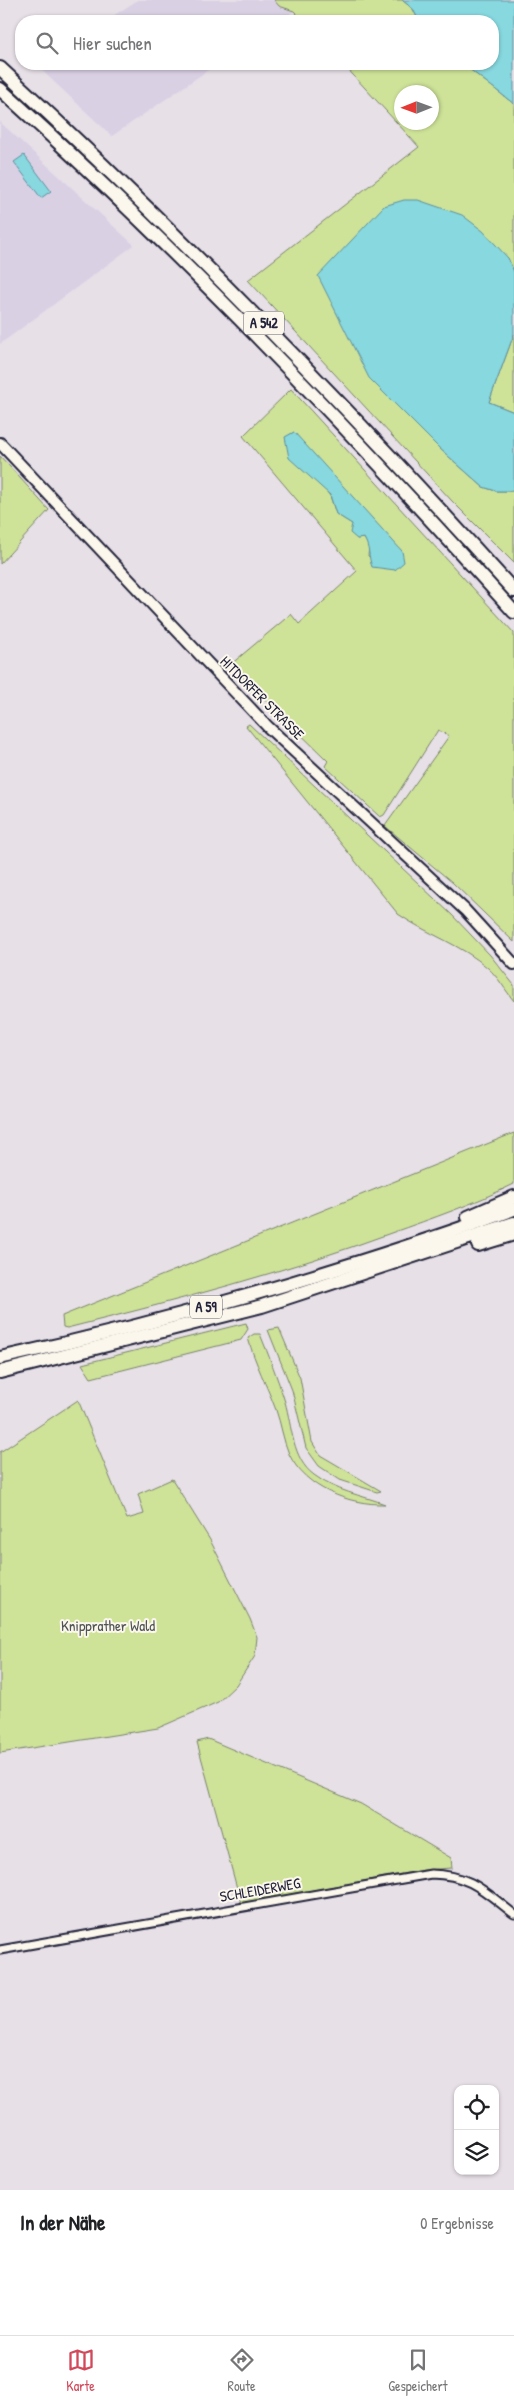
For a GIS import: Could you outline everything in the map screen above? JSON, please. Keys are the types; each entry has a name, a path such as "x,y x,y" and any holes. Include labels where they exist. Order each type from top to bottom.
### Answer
{"highway":[{"name":"A 542","path":"0,68 148,208 292,351 375,438 514,591"},
{"name":"A 542","path":"0,89 142,221 278,358 444,534 514,612"},
{"path":"410,1245 437,1230 514,1197"},
{"name":"A 59","path":"0,1358 138,1325 251,1295 410,1245 514,1209"},
{"name":"A 59","path":"0,1372 143,1338 262,1306 348,1280 514,1223"},
{"path":"348,1280 377,1277 514,1234"}],"main road":[{"name":"HITDORFER STRASSE","path":"0,443 262,721 464,910 514,964"}],"street":[{"name":"SCHLEIDERWEG","path":"0,1950 431,1874 452,1874 464,1878 514,1914"}],"shaded area":[{"path":"138,0 274,0 279,6 294,11 288,15 114,15"},
{"path":"41,70 208,70 112,136"},
{"path":"0,122 134,245 0,344"}],"green space":[{"path":"274,0 402,0 413,9 416,15 298,15 294,11 279,6"},
{"path":"348,70 471,70 514,104 514,272 508,258 369,378 438,447 483,487 496,491 514,491 514,563 452,501 248,280 419,147 403,130 439,130 439,85 394,85 394,120"},
{"path":"514,334 514,412 489,402"},
{"path":"291,389 514,633 514,942 453,883 385,826 449,736 438,730 384,815 380,817 325,766 328,761 230,665 291,614 299,624 357,571 243,436","holes":["294,432 395,570 368,556 369,547 364,538 357,539 352,524 336,514 330,496 286,437"]},
{"path":"0,456 49,510 0,564"},
{"path":"249,724 452,915 490,955 514,985 514,1001 488,968 478,960 398,914 246,726"},
{"path":"514,1133 514,1184 484,1198 351,1247 271,1273 149,1307 67,1328 63,1327 62,1316"},
{"path":"246,1323 248,1329 241,1340 91,1378 82,1364"},
{"path":"279,1328 300,1378 312,1442 320,1455 381,1491 377,1492 340,1480 319,1466 306,1448 292,1390 268,1330"},
{"path":"254,1334 260,1334 267,1351 285,1402 297,1451 307,1468 314,1475 331,1485 385,1504 371,1504 343,1498 317,1485 296,1466 287,1449 276,1410 248,1338"},
{"name":"Knipprather Wald","path":"78,1400 127,1519 144,1514 138,1494 172,1479 210,1540 250,1619 257,1637 255,1656 236,1685 218,1702 158,1728 0,1753 0,1452"},
{"path":"208,1739 361,1804 451,1858 452,1868 424,1870 241,1903 197,1742"}],"water":[{"path":"402,0 514,0 514,104 471,70 499,70 499,15 416,15 413,9"},
{"path":"24,155 51,191 41,198 14,162"},
{"path":"404,200 418,200 462,215 483,231 508,258 514,272 514,334 489,402 514,412 514,491 496,491 483,487 438,447 369,378 318,276 384,206"},
{"path":"294,432 402,551 404,562 395,570 372,567 364,538 357,539 350,533 352,524 336,514 330,495 289,458 285,437"}]}
